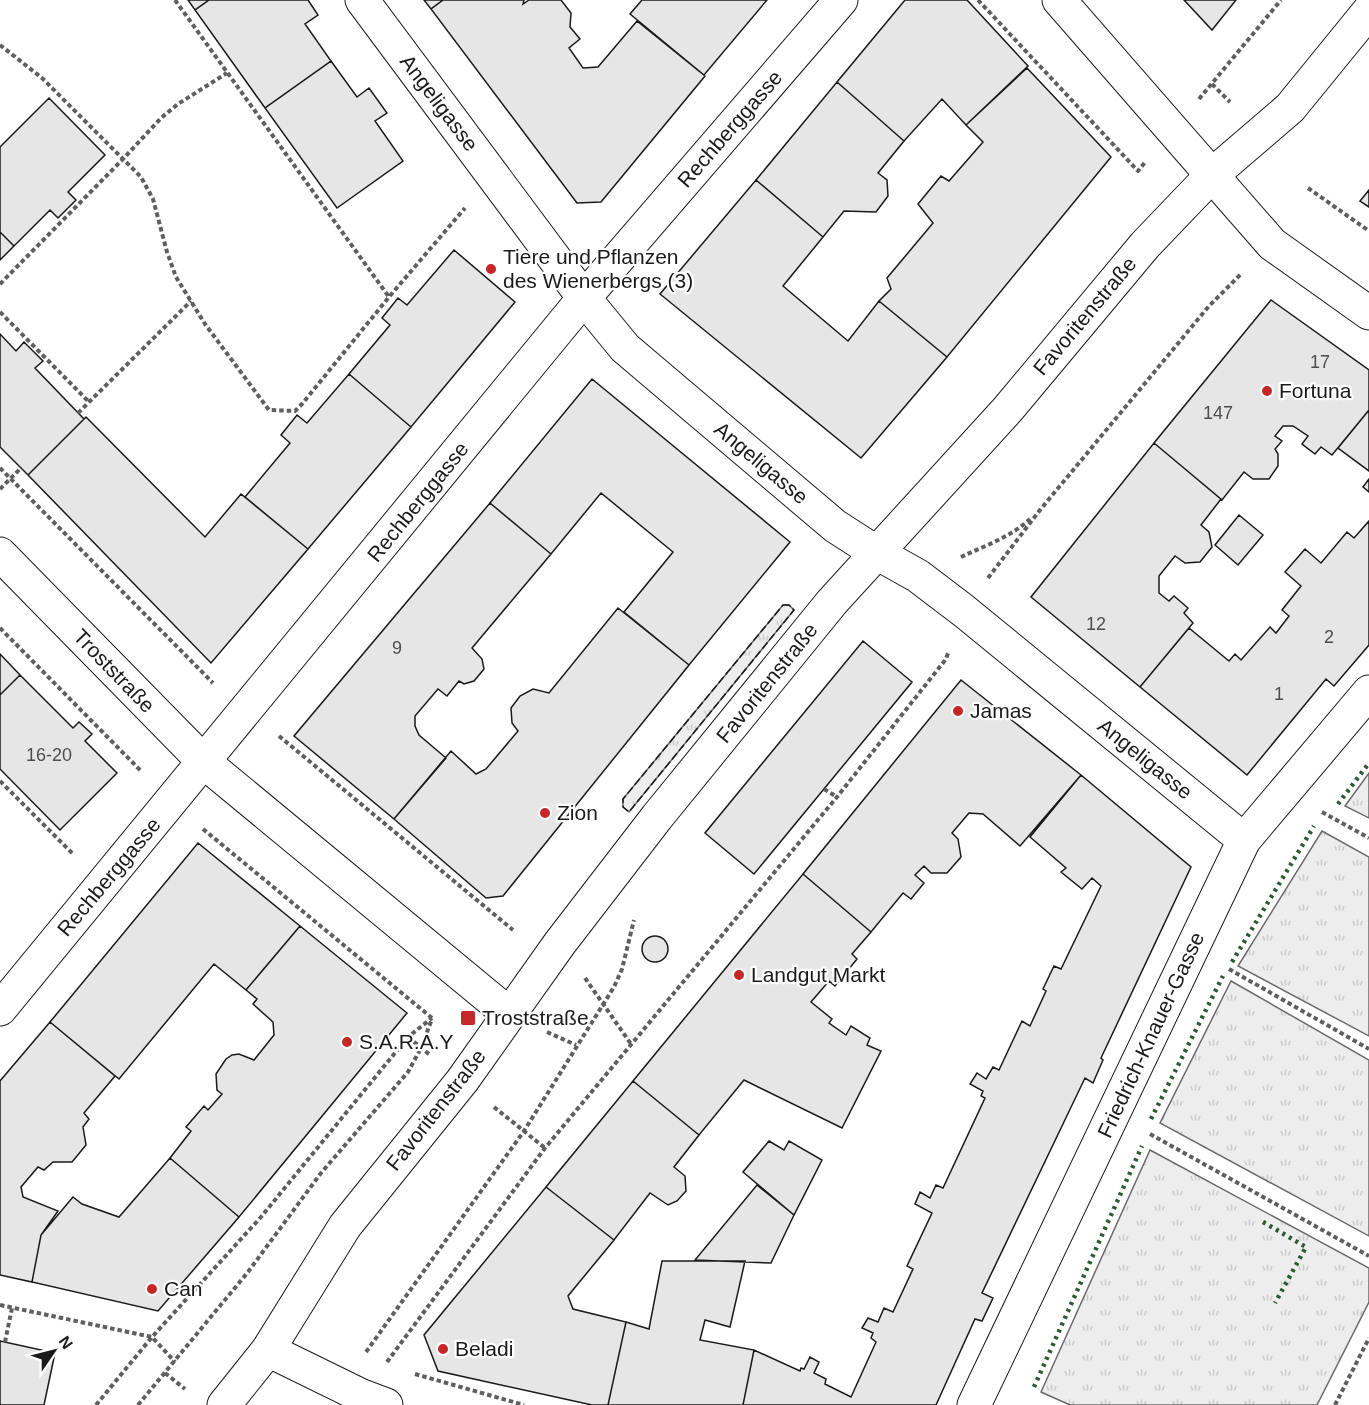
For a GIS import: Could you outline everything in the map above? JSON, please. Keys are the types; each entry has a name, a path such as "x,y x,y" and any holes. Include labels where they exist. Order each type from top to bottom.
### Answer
{"street":[{"name":"Angeligasse","path":"362,0 584,298 625,348 835,525 877,553 918,576 964,611 1244,840"},
{"name":"Rechberggasse","path":"0,1009 584,298 842,0"},
{"path":"1059,0 1272,244 1369,313"},
{"name":"Favoritenstraße","path":"224,1405 268,1350 345,1226 462,1081 560,943 657,817 832,602 1008,409 1145,245 1212,175 1290,108 1369,11"},
{"name":"Troststraße","path":"0,554 204,762 509,1014"},
{"name":"Friedrich-Knauer-Gasse","path":"974,1405 1244,840 1369,692"},
{"path":"268,1350 362,1395"}],"path":[{"path":"175,0 389,297"},
{"path":"978,0 1138,171"},
{"path":"1212,84 1281,0"},
{"path":"0,45 42,78 141,177 150,192 176,277 205,324 269,410 295,411 493,175"},
{"path":"0,284 123,159 160,118 227,73"},
{"path":"1308,188 1369,231"},
{"path":"362,1395 545,1148 837,797 945,659 964,611 1040,510 1209,306 1246,269"},
{"path":"78,413 191,301"},
{"path":"0,312 89,402"},
{"path":"0,489 21,468"},
{"path":"918,576 1002,538 1023,526 1040,510"},
{"path":"0,628 170,802 432,1018"},
{"path":"0,781 103,884"},
{"path":"824,789 837,797"},
{"path":"1285,791 1369,838"},
{"path":"362,1395 368,1351 524,1131 614,987 622,969 638,910"},
{"path":"1192,949 1369,1049"},
{"path":"96,1405 152,1337 261,1217 408,1037 432,1018"},
{"path":"138,1405 248,1272 321,1173 408,1072 421,1048 432,1018"},
{"path":"1115,1111 1148,1133 1369,1256"},
{"path":"0,1305 152,1337 175,1362"},
{"path":"5,1342 12,1308"},
{"path":"1335,1405 1369,1338"},
{"path":"385,1365 524,1405"}],"green space":[{"path":"783,605 789,605 794,610 629,812 623,807 623,799"},
{"path":"1369,773 1369,818 1345,806"},
{"path":"1322,831 1369,857 1369,1036 1238,966"},
{"path":"1231,981 1369,1060 1369,1236 1160,1123"},
{"path":"1150,1150 1369,1268 1369,1302 1317,1405 1070,1405 1041,1392"}],"building":[{"path":"188,0 209,0 195,10"},
{"path":"209,0 308,0 318,15 305,24 331,61 265,108 195,10"},
{"path":"424,0 443,0 431,9"},
{"path":"443,0 524,0 523,4 529,0 561,0 571,13 570,27 580,39 569,48 583,68 598,67 637,21 705,76 601,202 577,203 431,9"},
{"path":"642,0 767,0 704,75 630,14"},
{"path":"905,0 967,0 1028,66 966,125 942,99 904,141 837,82"},
{"path":"1184,0 1236,0 1212,30"},
{"path":"331,61 357,97 369,88 387,113 375,121 403,161 337,208 265,108"},
{"path":"1027,68 1111,157 947,357 879,301 891,289 887,278 933,223 918,204 941,176 949,181 983,142 966,125"},
{"path":"837,82 904,141 878,173 887,180 888,196 876,212 844,211 823,237 756,180"},
{"path":"49,98 105,155 68,192 76,200 58,218 50,210 14,246 0,232 0,147"},
{"path":"756,180 823,237 783,286 848,341 879,301 947,357 861,458 660,294"},
{"path":"1369,190 1369,207 1360,201"},
{"path":"0,232 14,246 0,260"},
{"path":"454,250 515,302 411,427 349,374 390,325 382,318 398,298 407,305"},
{"path":"1271,300 1369,370 1369,410 1332,455 1321,447 1315,454 1302,444 1308,436 1293,426 1283,426 1275,436 1282,441 1275,449 1278,454 1278,466 1269,479 1253,479 1244,472 1222,500 1154,443"},
{"path":"0,334 16,351 24,342 43,361 35,368 84,419 28,475 0,447"},
{"path":"349,374 411,427 308,549 245,497 290,443 281,435 297,415 307,423"},
{"path":"592,379 790,542 689,665 624,612 673,552 601,493 551,554 490,503"},
{"path":"1369,410 1369,471 1338,448"},
{"path":"86,417 205,537 241,494 308,549 211,663 28,475"},
{"path":"1154,443 1221,499 1201,525 1209,532 1212,547 1200,562 1185,563 1175,556 1159,576 1159,593 1169,601 1174,596 1188,608 1184,613 1193,623 1140,687 1031,597"},
{"path":"1369,479 1369,492 1363,487"},
{"path":"490,503 551,554 472,648 482,659 484,669 474,681 464,684 459,681 447,696 438,689 415,716 415,726 419,735 446,758 394,819 294,736"},
{"path":"1239,515 1263,535 1238,565 1215,545"},
{"path":"1369,521 1369,645 1334,686 1326,679 1247,775 1140,687 1189,628 1229,661 1235,654 1241,660 1270,627 1276,633 1289,616 1282,610 1301,586 1285,572 1305,549 1321,563 1347,532 1354,538"},
{"path":"618,608 689,665 503,896 486,898 394,819 451,751 476,774 486,769 518,731 512,723 511,708 520,696 533,689 549,693"},
{"path":"863,641 912,682 754,874 705,833"},
{"path":"0,654 20,675 0,695"},
{"path":"20,675 73,728 79,722 92,734 85,741 117,773 60,830 0,769 0,695"},
{"path":"961,680 1081,775 1020,846 983,814 969,813 952,833 958,839 961,857 947,873 931,873 924,866 915,875 924,883 911,899 903,893 871,932 803,874"},
{"path":"1081,775 1191,867 1101,1058 1103,1060 1093,1083 1085,1078 982,1293 993,1298 982,1321 975,1319 936,1405 743,1405 754,1350 800,1371 801,1368 804,1369 810,1357 819,1362 814,1373 826,1379 825,1384 851,1397 876,1342 871,1338 873,1333 862,1328 868,1318 878,1322 884,1308 893,1312 913,1269 907,1266 932,1213 915,1204 920,1192 930,1198 936,1185 943,1188 985,1098 981,1096 983,1091 970,1084 977,1073 986,1079 993,1067 999,1070 1022,1021 1030,1026 1046,991 1043,989 1054,966 1061,969 1101,886 1092,878 1082,889 1061,872 1066,868 1030,837"},
{"path":"198,843 300,926 246,990 214,964 119,1079 50,1022"},
{"path":"803,874 871,932 852,954 857,959 835,986 829,981 811,1002 832,1019 829,1023 846,1035 851,1026 870,1038 867,1045 881,1051 842,1128 744,1080 699,1135 633,1081"},
{"path":"300,926 407,1013 239,1217 170,1158 191,1131 186,1127 204,1106 208,1110 222,1094 217,1090 216,1074 226,1059 239,1054 254,1060 274,1035 273,1022 253,1004 257,999 246,990"},
{"path":"655,936 664,940 668,949 664,958 655,962 646,958 642,949 646,940"},
{"path":"50,1022 115,1076 84,1113 89,1119 83,1127 86,1145 72,1162 53,1162 44,1170 38,1167 21,1187 23,1197 58,1211 41,1235 32,1282 0,1275 0,1081"},
{"path":"633,1081 699,1135 674,1167 685,1176 686,1191 677,1201 668,1205 650,1193 614,1240 546,1187"},
{"path":"769,1141 784,1150 789,1141 822,1160 794,1215 743,1172"},
{"path":"170,1158 239,1217 158,1311 32,1282 41,1235 73,1197 82,1204 119,1217"},
{"path":"757,1185 794,1215 771,1263 695,1260"},
{"path":"546,1187 614,1240 568,1296 573,1309 626,1322 608,1405 592,1405 438,1371 424,1335"},
{"path":"662,1261 745,1261 730,1327 705,1320 700,1340 754,1350 743,1405 608,1405 626,1322 649,1329"},
{"path":"0,1341 55,1353 44,1405 0,1405"}],"hedge":[{"path":"1338,804 1369,763"},
{"path":"1232,962 1314,826"},
{"path":"1151,1119 1223,976"},
{"path":"1034,1387 1142,1146"},
{"path":"1263,1222 1306,1247 1275,1303"}],"fence":[{"path":"783,605 789,605 794,610 629,812 623,807 623,799 783,605"}],"place":[{"name":"Tiere und Pflanzen des Wienerbergs (3)","path":"491,269"},
{"name":"Fortuna","path":"1267,391"},
{"name":"Jamas","path":"958,711"},
{"name":"Zion","path":"545,813"},
{"name":"Landgut Markt","path":"739,975"},
{"name":"Troststraße","path":"468,1018"},
{"name":"S.A.R.A.Y","path":"347,1042"},
{"name":"Can","path":"152,1289"},
{"name":"Beladi","path":"443,1349"}]}
